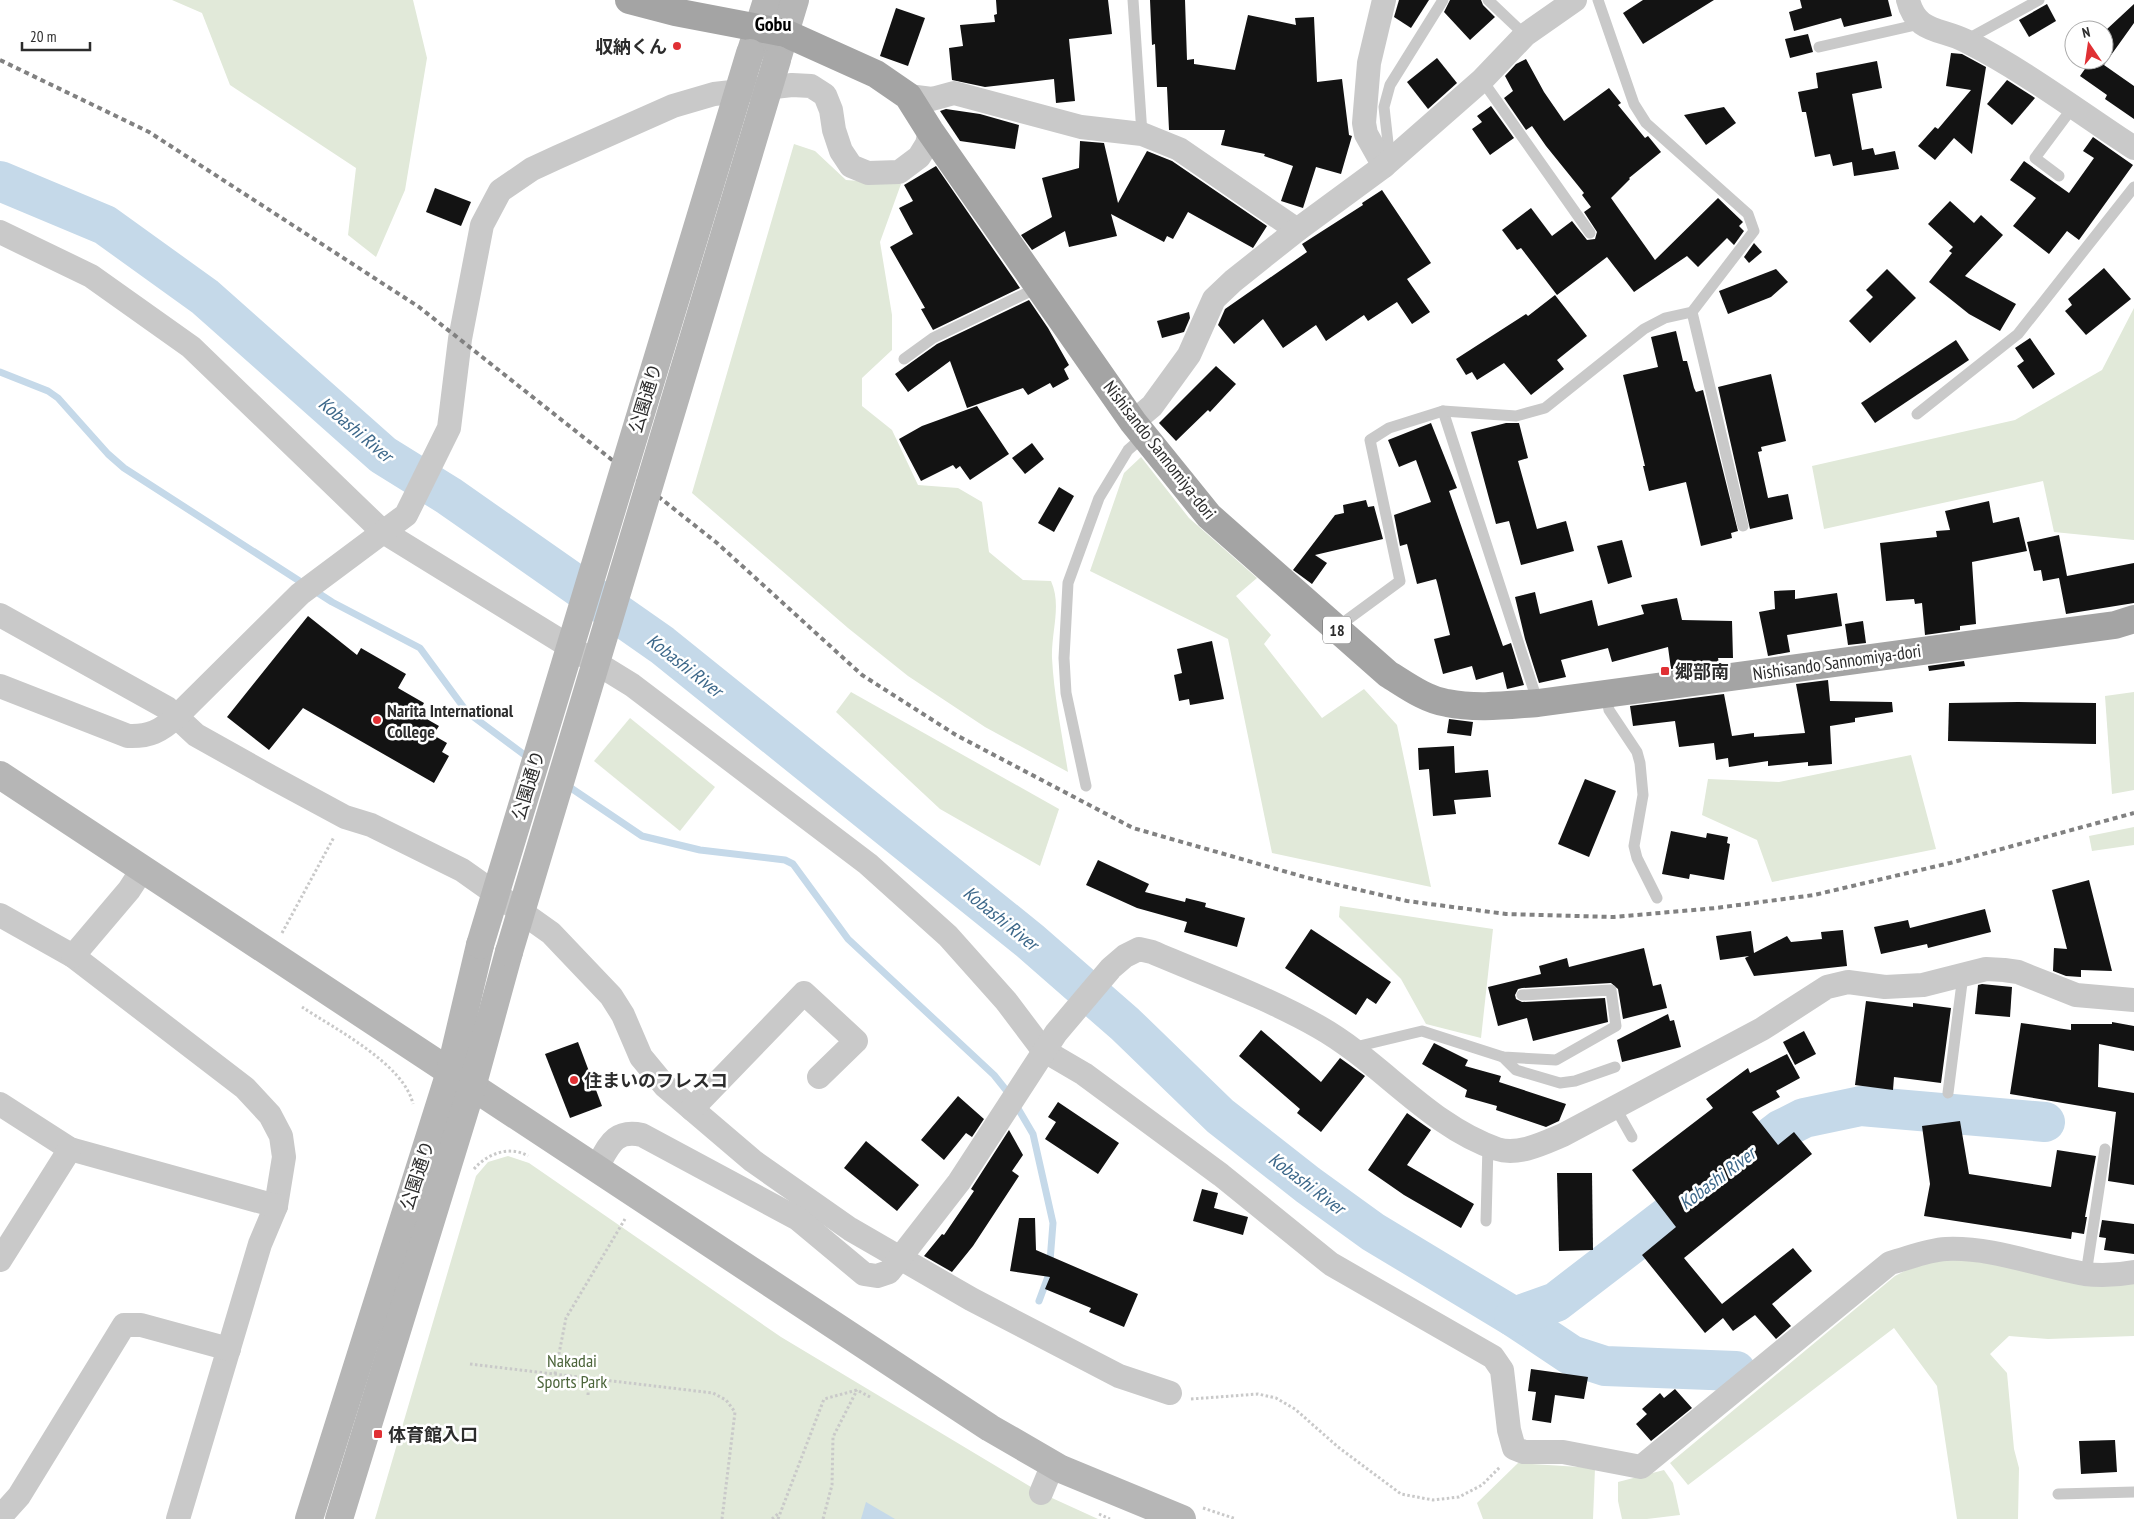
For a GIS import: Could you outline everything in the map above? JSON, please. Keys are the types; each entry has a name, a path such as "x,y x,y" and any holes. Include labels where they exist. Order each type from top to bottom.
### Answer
{"main road":[{"name":"18","path":"629,0 675,12 755,40"},
{"name":"Nishisando Sannomiya-dori","path":"755,40 785,33 876,74 908,96 930,131 1139,429 1209,516 1388,674 1418,692 1446,703 1482,706 1538,703 1606,692 2115,625 2134,619"}],"street":[{"name":"公園通り","path":"309,1519 450,1072 480,945 767,0"},
{"path":"785,33 795,0"},
{"path":"1384,0 1369,63 1364,123 1366,134 1384,166"},
{"path":"1139,429 1152,406 1189,355 1214,299 1233,281 1297,230 1384,166 1482,80 1525,35 1575,0"},
{"path":"1908,0 1911,12 1920,24 1966,41 2019,72 2134,148"},
{"name":"公園通り","path":"338,1519 472,1087 509,952 785,33"},
{"path":"0,686 128,736 141,737 154,733 163,729 176,717 300,594 382,531 406,515 449,428 460,339 482,225 500,191 532,169 673,106 714,94 792,85 811,86 824,95 831,110 834,130 841,151 852,166 868,172 898,172 919,157 927,144 930,131"},
{"path":"908,96 932,99 954,93 1081,127 1142,134 1179,149 1297,230"},
{"path":"0,232 91,276 192,347 382,531 632,685 868,864 948,936 1006,1001 1084,1074 1221,1175 1331,1264 1493,1357 1502,1370 1509,1430 1514,1448 1524,1452 1563,1452 1641,1467 1890,1263 1929,1251 1947,1249 2009,1255 2086,1274 2115,1275 2134,1272"},
{"path":"0,615 102,670 167,708 196,735 345,817 371,825 462,870 551,933 611,996 641,1057 665,1086 769,1172 850,1230 971,1299 1119,1376 1170,1393"},
{"path":"0,774 142,870 990,1428 1053,1464 1116,1493 1191,1513"},
{"path":"74,956 129,890 142,870"},
{"path":"0,915 74,956 245,1088 270,1114 281,1136 284,1157 276,1206 260,1244 178,1519"},
{"path":"596,1167 612,1142 621,1135 631,1132 642,1134 798,1219 864,1274 877,1276 889,1272 959,1182 1050,1042 1111,968 1124,956 1139,950 1152,952 1275,1005 1320,1027 1460,1133 1499,1150 1517,1150 1538,1146 1762,1029 1828,987 1848,982 1885,988 1904,987 1923,985 1986,969 2004,970 2018,972 2076,995 2134,1000"},
{"path":"692,1109 804,993 856,1041 819,1077"},
{"path":"0,1104 70,1149 276,1206"},
{"path":"0,1260 70,1149"},
{"path":"2,1517 19,1496 119,1330 124,1325 141,1324 229,1349"},
{"path":"1041,1493 1053,1464"}],"lane":[{"path":"1134,0 1142,134"},
{"path":"1384,166 1388,142 1384,107 1390,85 1443,0"},
{"path":"1488,0 1525,35"},
{"path":"1335,629 1400,581 1370,440 1388,428 1443,411 1516,416 1545,408 1644,329 1666,318 1692,312 1754,231 1748,214 1646,123 1634,104 1598,0"},
{"path":"1966,41 2039,0"},
{"path":"1819,47 1920,24"},
{"path":"1482,80 1590,233"},
{"path":"2059,176 2035,158 2072,107"},
{"path":"1917,414 2018,334 2134,187"},
{"path":"904,359 933,338 1039,287"},
{"path":"1692,312 1743,526"},
{"path":"1443,411 1538,703"},
{"path":"1086,786 1066,693 1064,658 1068,583 1099,498 1139,429"},
{"path":"1606,692 1609,710 1637,752 1640,763 1642,795 1634,846 1637,858 1657,898"},
{"path":"1948,1093 1963,975"},
{"path":"1349,1049 1422,1031 1504,1057 1556,1060 1616,1026 1611,990 1522,995"},
{"path":"1504,1057 1516,1070 1560,1083 1575,1081 1615,1066"},
{"path":"1615,1107 1632,1137"},
{"path":"1486,1221 1488,1145"},
{"path":"2086,1274 2106,1149"},
{"path":"2058,1494 2134,1492"}],"path":[{"path":"278,941 345,817"},
{"path":"301,1006 391,1067 411,1094 413,1104 411,1112"},
{"path":"472,1172 486,1157 507,1151 525,1154 533,1159"},
{"path":"616,1213 633,1224"},
{"path":"555,1374 566,1318 625,1219"},
{"path":"470,1364 713,1393 726,1400 734,1412 722,1519"},
{"path":"588,1395 589,1378"},
{"path":"823,1519 832,1485 833,1437 857,1390"},
{"path":"778,1519 824,1399 857,1390 870,1397"},
{"path":"1170,1393 1190,1399 1258,1394 1276,1398 1295,1409 1338,1446 1401,1494 1433,1500 1459,1496 1482,1485 1501,1466 1514,1448"},
{"path":"1094,1512 1110,1519"},
{"path":"772,1519 780,1513"},
{"path":"1191,1513 1236,1519"}],"green space":[{"path":"172,0 413,0 427,58 405,190 376,257 348,235 356,168 230,85 202,13"},
{"path":"794,144 815,151 846,180 901,184 880,242 892,315 892,350 862,378 862,406 892,430 918,485 958,488 982,502 989,552 1023,580 1051,581 1056,600 1052,648 1053,672 1068,772 985,727 908,676 848,628 692,493"},
{"path":"2134,308 2134,540 2054,532 2043,481 1824,529 1812,466 2015,420 2102,370"},
{"path":"1141,457 1189,518 1257,578 1236,596 1271,635 1264,644 1322,718 1364,689 1397,725 1431,887 1272,853 1228,639 1090,571 1124,473"},
{"path":"851,692 1059,809 1040,866 940,809 836,712"},
{"path":"2134,692 2134,790 2112,794 2105,696"},
{"path":"630,718 715,787 680,831 594,761"},
{"path":"1911,755 1936,849 1772,882 1757,840 1702,815 1708,779 1779,782"},
{"path":"2134,827 2134,845 2092,851 2089,836"},
{"path":"1340,906 1493,929 1481,1038 1426,1024 1401,979 1339,917"},
{"name":"Nakadai Sports Park","path":"508,1156 529,1163 781,1337 1041,1493 1098,1519 375,1519 476,1176 488,1162"},
{"path":"1947,1255 2134,1281 2134,1336 2048,1339 2009,1336 1990,1354 2007,1373 2014,1449 2019,1468 2018,1519 1957,1519 1937,1386 1894,1328 1688,1485 1670,1463 1895,1276 1928,1259"},
{"path":"1518,1463 1595,1468 1593,1519 1483,1519 1477,1503"},
{"path":"1664,1470 1673,1483 1680,1515 1647,1519 1622,1519 1618,1501 1618,1482"}],"water":[{"path":"866,1502 895,1519 861,1519"}],"building":[{"path":"996,0 1108,0 1112,34 1069,39 1075,101 1056,103 1054,79 985,87 952,80 949,48 963,46 960,25 995,22 994,15 997,14"},
{"path":"1150,0 1185,0 1187,60 1194,59 1194,64 1235,70 1248,15 1296,25 1295,18 1314,17 1317,82 1342,79 1349,135 1352,136 1341,174 1316,167 1303,208 1281,201 1293,166 1264,156 1265,154 1221,145 1225,130 1169,130 1167,87 1157,87 1155,44 1152,45"},
{"path":"1399,0 1429,0 1411,28 1394,17"},
{"path":"1450,0 1481,0 1483,5 1495,17 1470,40 1444,12"},
{"path":"1643,0 1714,0 1643,44 1623,13"},
{"path":"1800,0 1888,0 1892,16 1844,27 1841,18 1794,31 1789,12 1802,8"},
{"path":"2047,4 2056,21 2029,37 2019,20"},
{"path":"2134,4 2134,23 2114,51 2114,23"},
{"path":"896,8 925,18 908,66 880,56"},
{"path":"1808,34 1813,52 1790,58 1785,39"},
{"path":"1951,53 1962,54 1986,67 1972,154 1954,138 1935,160 1918,146 1935,127 1938,129 1971,90 1946,86"},
{"path":"1437,58 1457,83 1428,109 1407,82"},
{"path":"1526,59 1544,92 1564,121 1609,88 1621,103 1618,105 1645,138 1648,136 1661,152 1629,178 1611,198 1655,260 1718,198 1743,222 1739,226 1744,231 1734,245 1727,238 1698,267 1687,256 1634,292 1607,257 1557,295 1521,248 1517,250 1502,230 1531,208 1552,236 1572,221 1587,240 1595,239 1597,232 1584,212 1591,207 1582,195 1584,193 1532,126 1526,130 1504,98 1513,91 1505,76 1516,64"},
{"path":"1877,61 1882,88 1852,94 1862,150 1873,148 1875,155 1895,151 1899,169 1854,176 1852,162 1833,166 1830,154 1815,157 1806,112 1802,112 1798,92 1818,88 1816,73"},
{"path":"2084,70 2111,70 2134,86 2134,119 2105,99 2107,95 2080,76"},
{"path":"2007,80 2035,98 2012,125 1987,104"},
{"path":"1491,106 1514,138 1490,155 1472,129 1482,122 1477,116"},
{"path":"1724,107 1736,123 1706,145 1684,115"},
{"path":"946,109 980,114 1019,125 1015,149 960,141 940,111"},
{"path":"2093,137 2133,165 2079,240 2067,231 2049,254 2013,226 2036,198 2010,180 2024,161 2069,193 2094,158 2083,151"},
{"path":"1080,141 1104,143 1118,203 1147,151 1172,161 1267,226 1253,248 1188,212 1173,239 1167,236 1164,242 1111,214 1117,236 1069,247 1065,231 1032,250 1021,235 1052,217 1042,178 1079,168"},
{"path":"936,166 1020,288 933,330 921,309 925,308 890,247 913,234 899,208 913,201 904,185"},
{"path":"435,188 471,202 461,226 426,212"},
{"path":"1382,190 1431,263 1407,279 1430,312 1412,324 1397,302 1368,321 1364,315 1326,341 1316,325 1283,348 1263,319 1234,344 1218,325 1225,309 1307,252 1302,244 1363,205 1362,203"},
{"path":"1950,201 1974,223 1981,215 2003,235 1965,276 2016,304 2000,331 1969,314 1929,282 1952,253 1949,251 1953,247 1928,224"},
{"path":"1754,243 1762,252 1749,263 1744,257"},
{"path":"2104,268 2131,299 2086,335 2065,311 2072,305 2068,299"},
{"path":"1776,269 1788,282 1771,297 1728,314 1719,291"},
{"path":"1887,269 1916,298 1870,343 1849,321 1873,297 1866,290"},
{"path":"1555,295 1587,336 1557,360 1564,369 1531,395 1504,363 1477,380 1472,372 1466,375 1456,359 1526,314 1528,316"},
{"path":"1029,300 1048,328 1069,365 1064,369 1069,379 1053,388 1050,383 1028,395 1023,388 967,408 950,361 908,392 895,374 937,344"},
{"path":"1189,312 1190,318 1184,332 1162,338 1157,321"},
{"path":"1676,331 1683,361 1687,361 1694,388 1696,392 1703,390 1738,531 1731,533 1732,538 1701,546 1686,482 1649,491 1643,466 1645,466 1623,375 1658,367 1651,337"},
{"path":"2030,338 2055,374 2033,389 2017,366 2024,361 2015,348"},
{"path":"1956,340 1969,360 1875,423 1861,403"},
{"path":"1216,366 1236,384 1210,412 1208,410 1176,441 1159,423"},
{"path":"1771,374 1786,441 1761,447 1762,451 1758,452 1768,498 1788,494 1793,519 1750,529 1718,387"},
{"path":"977,406 1009,454 970,480 960,466 956,469 953,465 921,481 899,439 922,426"},
{"path":"1431,423 1457,488 1449,491 1503,646 1511,643 1524,685 1507,689 1503,672 1476,680 1472,666 1443,674 1434,639 1450,635 1437,582 1436,579 1417,584 1407,544 1400,546 1394,515 1431,502 1416,460 1399,467 1388,440"},
{"path":"1506,423 1519,423 1528,458 1518,461 1537,529 1566,521 1574,551 1521,565 1509,521 1496,524 1471,432"},
{"path":"1032,443 1044,459 1025,474 1012,458"},
{"path":"1059,487 1074,496 1054,532 1038,523"},
{"path":"1366,500 1368,507 1374,506 1383,539 1315,555 1327,563 1312,584 1293,570 1335,515 1344,513 1343,505"},
{"path":"1989,501 1993,523 2019,517 2027,551 1972,562 1976,624 1960,626 1960,630 1925,635 1922,603 1915,604 1914,599 1886,601 1880,543 1937,537 1936,531 1950,530 1945,511"},
{"path":"2059,535 2067,576 2134,563 2134,603 2066,614 2059,578 2043,581 2041,570 2034,571 2027,542"},
{"path":"1622,540 1632,577 1608,584 1597,546"},
{"path":"1795,590 1795,599 1837,593 1842,626 1787,635 1790,652 1768,656 1759,612 1775,609 1774,591"},
{"path":"1535,592 1540,614 1592,600 1598,626 1644,614 1641,605 1677,598 1682,620 1732,621 1733,658 1718,658 1719,663 1671,669 1668,647 1612,662 1608,648 1561,660 1566,677 1539,683 1525,639 1515,597"},
{"path":"308,616 357,655 361,648 406,674 398,688 424,703 418,714 439,726 433,735 447,743 442,752 449,756 434,783 303,708 269,750 227,717"},
{"path":"1863,621 1866,643 1848,645 1845,624"},
{"path":"1212,641 1224,699 1190,705 1189,699 1179,701 1174,675 1182,673 1177,649"},
{"path":"1964,661 1965,666 1929,671 1928,666"},
{"path":"1828,680 1830,701 1892,702 1893,712 1855,718 1855,722 1830,726 1832,764 1808,766 1808,762 1768,766 1768,761 1729,767 1728,758 1716,760 1714,743 1679,747 1675,721 1633,726 1630,706 1724,694 1732,736 1754,733 1754,737 1805,733 1796,684"},
{"path":"1949,703 2096,703 2096,744 1948,741"},
{"path":"1449,719 1473,722 1471,736 1447,733"},
{"path":"1454,746 1455,773 1488,770 1491,797 1454,800 1456,814 1433,816 1429,769 1419,770 1418,748"},
{"path":"1585,779 1616,791 1589,857 1558,844"},
{"path":"1671,831 1706,838 1707,833 1728,837 1727,843 1730,844 1724,880 1690,874 1689,879 1662,874"},
{"path":"1098,860 1149,884 1145,892 1185,902 1186,898 1206,903 1205,907 1245,918 1237,947 1184,932 1187,922 1137,908 1086,885"},
{"path":"2089,880 2112,971 2081,970 2081,977 2066,976 2053,971 2054,948 2067,949 2052,890"},
{"path":"1985,909 1991,932 1928,948 1927,944 1881,954 1874,927 1908,920 1910,928"},
{"path":"1311,929 1391,982 1376,1004 1367,998 1356,1015 1285,968"},
{"path":"1843,930 1847,966 1754,976 1745,958 1749,956 1720,960 1716,936 1751,931 1754,953 1787,936 1791,942 1822,939 1821,932"},
{"path":"1644,948 1653,986 1661,984 1667,1008 1623,1019 1618,989 1611,983 1522,988 1518,989 1515,995 1516,999 1522,1002 1605,998 1608,1022 1533,1041 1527,1018 1498,1026 1488,987 1541,974 1539,966 1567,958 1569,967"},
{"path":"1978,985 2012,987 2010,1017 1975,1014"},
{"path":"1866,1001 1913,1007 1913,1003 1951,1008 1941,1083 1894,1077 1893,1090 1855,1085"},
{"path":"1668,1014 1670,1021 1674,1020 1681,1047 1622,1062 1617,1040"},
{"path":"2112,1022 2134,1026 2134,1051 2099,1044 2098,1087 2134,1093 2134,1185 2108,1181 2116,1112 2010,1094 2021,1023 2071,1030 2071,1024 2112,1024"},
{"path":"1261,1030 1321,1082 1340,1058 1365,1076 1321,1132 1297,1113 1300,1109 1239,1056"},
{"path":"1804,1031 1816,1054 1795,1065 1783,1042"},
{"name":"住まいのフレスコ","path":"578,1042 602,1106 570,1118 545,1054"},
{"path":"1434,1043 1468,1060 1465,1066 1501,1076 1499,1082 1566,1104 1559,1121 1546,1127 1496,1110 1497,1106 1465,1097 1467,1090 1422,1064"},
{"path":"1787,1054 1800,1078 1776,1091 1780,1097 1752,1112 1778,1145 1794,1132 1812,1154 1684,1258 1722,1304 1793,1248 1812,1271 1772,1304 1791,1326 1776,1339 1755,1315 1733,1331 1723,1318 1705,1333 1642,1255 1676,1227 1632,1170 1713,1108 1706,1099 1748,1068 1750,1073"},
{"path":"958,1096 984,1119 972,1137 966,1133 944,1160 921,1140"},
{"path":"1058,1102 1119,1143 1098,1174 1045,1139 1056,1122 1048,1117"},
{"path":"1407,1113 1431,1130 1407,1165 1474,1204 1461,1228 1404,1195 1368,1170"},
{"path":"1960,1121 1969,1174 2051,1187 2057,1150 2096,1156 2085,1217 2087,1217 2084,1234 2072,1232 2071,1239 1924,1216 1930,1184 1922,1126"},
{"path":"1009,1130 1023,1155 1012,1171 1019,1176 973,1246 952,1272 924,1256 942,1234 944,1235 974,1191 971,1189"},
{"path":"866,1141 919,1185 897,1211 844,1168"},
{"path":"1557,1173 1592,1173 1593,1250 1559,1251"},
{"path":"1202,1189 1218,1193 1214,1208 1248,1217 1243,1235 1193,1221"},
{"path":"1019,1218 1035,1218 1036,1250 1138,1294 1124,1327 1089,1312 1091,1308 1045,1289 1050,1277 1010,1271"},
{"path":"2102,1220 2134,1224 2134,1254 2104,1250 2106,1238 2099,1237"},
{"path":"1531,1369 1588,1377 1584,1399 1555,1395 1551,1423 1532,1420 1536,1392 1528,1391"},
{"path":"1675,1389 1692,1408 1651,1441 1636,1424 1647,1414 1642,1409 1660,1393 1664,1398"},
{"path":"2115,1440 2117,1472 2081,1474 2079,1441"}],"waterway":[{"name":"Kobashi River","path":"0,181 105,225 205,297 383,455 449,496 662,645 1030,941 1125,1024 1220,1116 1308,1185 1373,1232 1514,1317 1571,1355 1605,1366 1736,1371"},
{"path":"0,372 48,391 58,398 108,454 124,468 332,602 420,648 467,712 530,759"},
{"path":"565,784 642,836 700,850 785,860 793,864 848,939 994,1075 1010,1095 1033,1134 1053,1223 1049,1274 1039,1301"},
{"name":"Kobashi River","path":"1514,1317 1556,1302 1780,1130 1804,1118 1861,1106 2045,1122"}],"railway":[{"path":"0,60 149,132 419,307 717,543 862,675 956,735 1133,828 1308,878 1407,901 1506,914 1614,917 1716,908 1814,895 1950,863 2134,813"}],"place":[{"name":"収納くん","path":"677,46"},
{"name":"郷部南","path":"1665,671"},
{"name":"Narita International College","path":"377,720"},
{"name":"住まいのフレスコ","path":"574,1080"},
{"name":"体育館入口","path":"378,1434"}],"district":[{"name":"Gobu","path":"773,24"}]}
